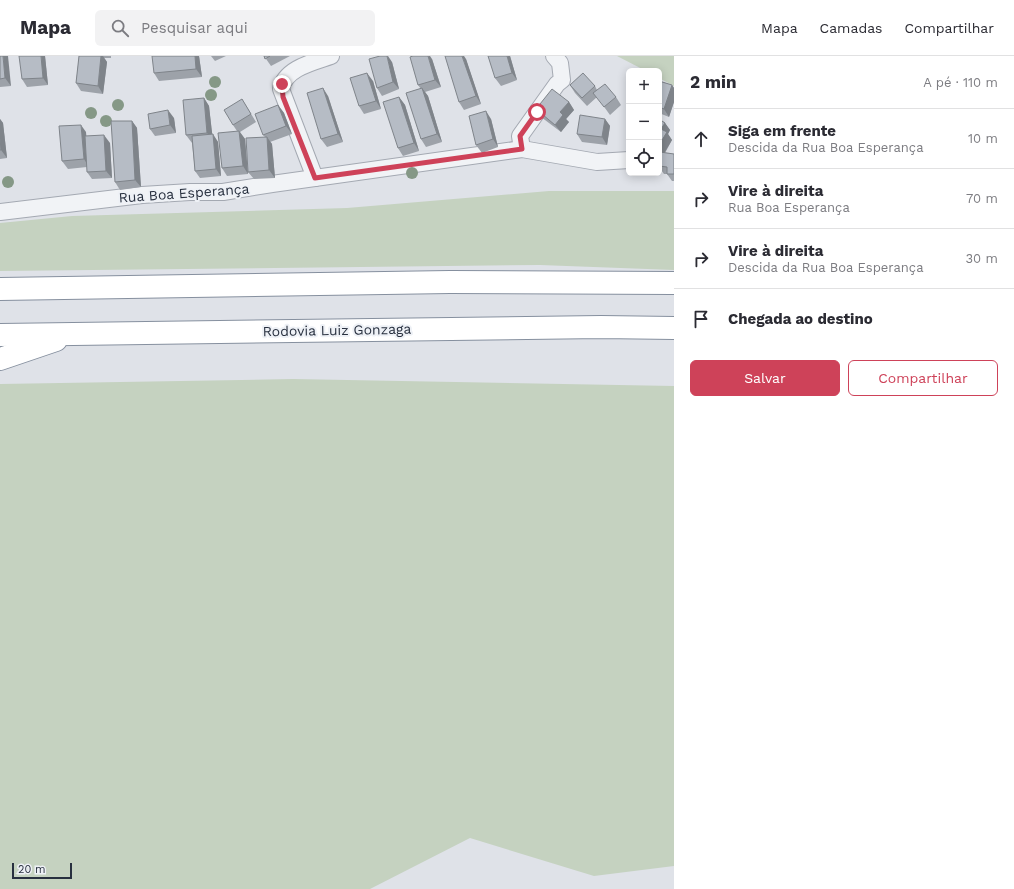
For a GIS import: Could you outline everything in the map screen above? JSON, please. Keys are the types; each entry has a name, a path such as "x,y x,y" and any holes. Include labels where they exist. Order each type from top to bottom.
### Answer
{"highway":[{"path":"0,289 450,282 674,283"},
{"name":"Rodovia Luiz Gonzaga","path":"0,336 77,333 601,327 674,328"},
{"path":"0,359 77,333"}],"street":[{"path":"315,178 281,89 282,84 296,69 331,56"},
{"path":"522,149 520,136 557,84 562,80 560,62 554,56"},
{"name":"Rua Boa Esperança","path":"0,212 142,195 190,192 223,192 522,149 597,162 626,160"}],"green space":[{"path":"617,56 674,56 674,86 662,80 662,68 640,68"},
{"path":"549,191 674,191 674,270 540,265 0,271 0,223 72,216 347,208"},
{"path":"293,379 674,386 674,866 594,876 470,838 370,889 0,889 0,384"}],"building":[{"path":"0,56 3,56 5,78 0,79"},
{"path":"19,56 41,56 43,78 22,79"},
{"path":"79,56 101,56 98,86 76,83"},
{"path":"152,56 195,56 196,69 154,73"},
{"path":"387,56 393,82 377,88 369,59"},
{"path":"428,56 435,80 418,85 410,57"},
{"path":"445,56 462,56 476,96 459,102"},
{"path":"488,56 507,56 512,73 495,78"},
{"path":"367,73 376,101 359,106 350,78"},
{"path":"583,73 595,86 582,98 570,85"},
{"path":"662,82 672,85 664,109 662,108"},
{"path":"605,84 616,97 604,107 593,93"},
{"path":"323,88 338,134 321,139 307,93"},
{"path":"422,88 437,134 421,139 406,93"},
{"path":"552,89 569,102 560,112 563,115 555,125 536,109"},
{"path":"399,97 414,143 398,148 383,102"},
{"path":"204,98 207,133 186,135 183,100"},
{"path":"242,99 251,114 233,125 224,110"},
{"path":"278,105 286,126 263,135 255,114"},
{"path":"168,110 170,125 150,129 148,114"},
{"path":"486,111 493,139 476,145 469,116"},
{"path":"580,115 605,119 602,137 577,134"},
{"path":"111,121 132,121 135,180 115,182"},
{"path":"81,125 84,159 62,161 59,126"},
{"path":"662,130 667,132 662,140"},
{"path":"239,131 243,166 222,168 218,133"},
{"path":"213,134 216,169 195,171 192,136"},
{"path":"104,135 106,171 87,172 85,136"},
{"path":"267,137 269,170 248,172 246,138"},
{"path":"662,152 674,154 674,174 667,174 667,167 662,166"}],"route":[{"path":"282,84 281,89 283,97 315,178 522,149 520,136 537,112"}]}
